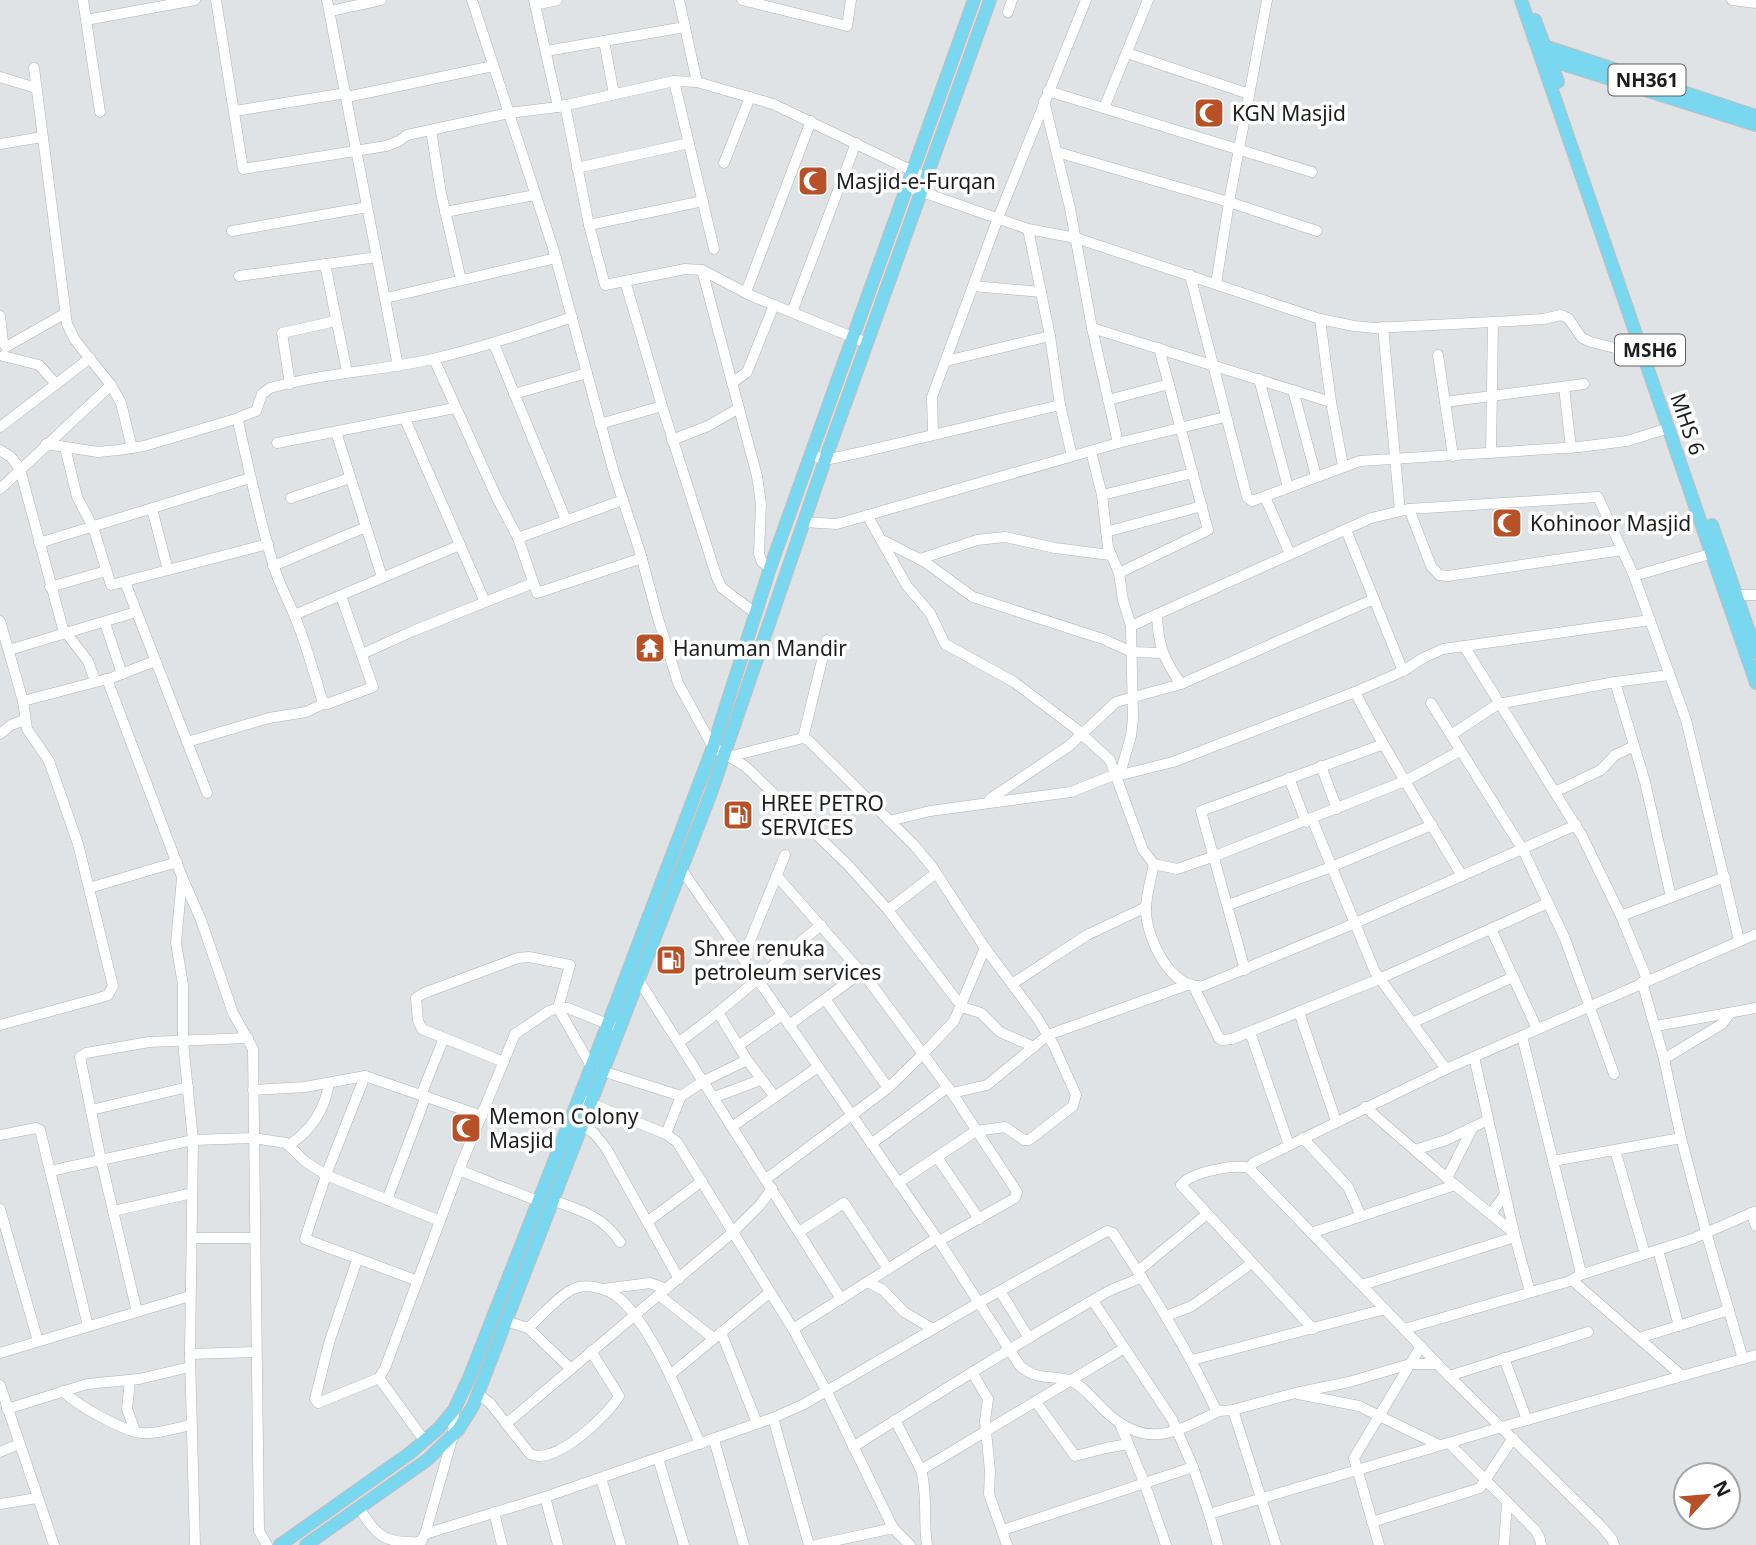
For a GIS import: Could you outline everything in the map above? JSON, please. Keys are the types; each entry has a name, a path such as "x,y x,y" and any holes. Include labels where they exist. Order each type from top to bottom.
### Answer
{"main road":[{"path":"613,1026 638,979 681,870 867,343 974,0"},
{"path":"919,175 990,0"},
{"path":"1521,0 1544,53 1756,125"},
{"path":"1528,0 1544,53"},
{"name":"NH361","path":"1544,53 1756,116"},
{"name":"MSH6","path":"1544,53 1716,552 1736,595 1756,652"},
{"path":"279,1545 425,1440 454,1410 469,1378 538,1201 584,1101 723,752 755,613 770,568 853,337 914,189"},
{"name":"MHS 6","path":"1647,352 1669,428 1716,552 1756,683"},
{"path":"306,1545 427,1460 464,1423 478,1394 581,1125 584,1101"}],"street":[{"path":"83,0 100,112"},
{"path":"86,20 195,0"},
{"path":"216,0 243,169 386,146 407,135 509,113 561,106 674,81 696,82 773,104 919,175"},
{"path":"327,0 398,366"},
{"path":"330,11 377,0"},
{"path":"472,0 556,258 600,424 678,683 723,752 848,864 888,910 962,1007 981,1013 1000,1032 1034,1047"},
{"path":"557,0 535,2 605,285 685,269 702,270 774,305 867,343"},
{"path":"679,0 696,82"},
{"path":"742,0 847,26 851,0"},
{"path":"1008,12 1013,0"},
{"path":"933,434 932,397 998,218 1086,0"},
{"path":"1104,108 1148,0"},
{"path":"1216,284 1228,202 1268,0"},
{"path":"1732,0 1756,3"},
{"path":"545,51 685,27"},
{"path":"604,41 614,94"},
{"path":"1127,53 1250,94"},
{"path":"235,111 347,95 493,66"},
{"path":"34,68 64,314 75,340 111,385 121,403 132,448"},
{"path":"0,77 36,88"},
{"path":"674,81 714,249"},
{"path":"1046,95 1104,108 1311,172"},
{"path":"1046,95 1092,328 1118,443"},
{"path":"724,163 750,97"},
{"path":"746,292 811,121"},
{"path":"431,130 445,212 461,280"},
{"path":"0,144 42,137"},
{"path":"577,168 689,143"},
{"path":"792,312 856,143"},
{"path":"1057,152 1317,230"},
{"path":"914,189 1028,229 1076,237 1320,319 1354,326 1383,327 1565,316 1582,338 1591,342 1627,351 1647,352"},
{"path":"445,212 535,195"},
{"path":"589,225 703,201"},
{"path":"232,231 367,207"},
{"path":"1028,229 1072,456"},
{"path":"239,276 377,257"},
{"path":"386,298 556,258"},
{"path":"325,264 347,372"},
{"path":"702,270 760,492 759,554 762,562 770,568"},
{"path":"1190,275 1225,417 1247,497 1252,501 1343,466 1369,459 1396,460 1571,448 1627,441 1669,428"},
{"path":"625,281 717,578 722,588 755,613"},
{"path":"973,286 1041,292"},
{"path":"732,383 747,372 774,305"},
{"path":"2,354 64,314"},
{"path":"0,316 2,354"},
{"path":"46,444 98,452 132,448 256,411 261,394 265,390 347,372 434,359 494,344 572,317"},
{"path":"1320,319 1343,466"},
{"path":"290,384 282,333 336,320"},
{"path":"1491,453 1493,322"},
{"path":"1383,327 1396,460 1404,510 1431,566 1439,575 1448,576 1622,550"},
{"path":"1092,328 1332,402"},
{"path":"946,361 1050,336"},
{"path":"494,344 566,520"},
{"path":"1119,573 1205,533 1208,528 1159,348"},
{"path":"2,354 39,365 56,384"},
{"path":"1438,355 1452,456"},
{"path":"0,427 90,358"},
{"path":"434,359 518,538 537,593 642,558"},
{"path":"513,394 587,373"},
{"path":"1259,379 1288,487"},
{"path":"1108,400 1168,384"},
{"path":"1445,402 1584,384"},
{"path":"0,489 111,385"},
{"path":"1564,387 1571,448"},
{"path":"1293,390 1316,476"},
{"path":"810,454 825,460 1060,405"},
{"path":"600,424 662,406"},
{"path":"277,443 455,408"},
{"path":"673,440 708,426 739,408"},
{"path":"803,522 828,525 1118,443 1225,417"},
{"path":"239,418 250,478 273,566 295,615 325,703"},
{"path":"405,419 485,602"},
{"path":"335,432 382,577"},
{"path":"65,447 77,497 93,527 111,585 268,544"},
{"path":"0,450 12,457 20,470 65,635 88,661 95,681"},
{"path":"1091,451 1102,495 1110,555 1119,573 1122,600 1131,626 1131,736 1117,775"},
{"path":"1102,495 1193,473"},
{"path":"39,543 250,478"},
{"path":"290,498 350,478"},
{"path":"1265,497 1290,554"},
{"path":"1131,626 1371,519 1404,510 1598,497 1634,576 1686,720 1740,940"},
{"path":"518,538 623,500"},
{"path":"1106,532 1202,506"},
{"path":"152,509 168,570"},
{"path":"867,515 907,586 930,613 946,644 1014,682 1083,735 1110,760 1143,849 1154,864 1177,869 1215,856 1405,780 1461,751"},
{"path":"273,566 366,527"},
{"path":"1346,530 1403,671"},
{"path":"920,559 977,540 1005,537 1055,548 1110,555"},
{"path":"883,540 920,559 972,597 1103,639 1132,652 1162,653"},
{"path":"295,615 460,545"},
{"path":"1634,576 1716,552"},
{"path":"50,587 106,571"},
{"path":"125,582 207,793"},
{"path":"362,654 533,583"},
{"path":"1736,595 1756,595"},
{"path":"187,742 269,718 306,712 373,687 341,596"},
{"path":"984,803 1053,759 1083,735 1111,705 1133,696 1181,684 1374,599"},
{"path":"9,650 136,612"},
{"path":"1157,614 1162,653 1181,684"},
{"path":"889,821 930,811 1071,792 1117,775 1173,762 1355,692 1403,671 1423,657 1443,649 1650,620"},
{"path":"0,621 23,701 24,720 30,735 50,761 78,844 113,981 111,991 99,998 0,1025"},
{"path":"105,623 122,674"},
{"path":"803,738 827,640"},
{"path":"1464,646 1576,825 1620,916 1645,981 1681,1138 1743,1359"},
{"path":"23,701 122,674 155,661"},
{"path":"1451,735 1498,704 1615,682 1669,675"},
{"path":"107,678 182,877 201,920 233,1013 253,1049 259,1531 267,1545"},
{"path":"1615,682 1645,782 1671,897"},
{"path":"1355,692 1381,745 1405,780 1462,877"},
{"path":"1431,703 1523,850 1590,1006 1614,1074"},
{"path":"0,734 11,725 24,720"},
{"path":"723,752 803,738 808,740 924,856 985,948 1048,1035 1076,1095 1073,1106 1026,1141 1005,1127 976,1131 898,1183"},
{"path":"1245,970 1215,856 1200,813 1203,809 1381,745"},
{"path":"1555,792 1601,770 1615,755 1634,746"},
{"path":"1321,766 1337,809"},
{"path":"1289,778 1379,979 1446,1069"},
{"path":"1228,905 1331,867 1432,825"},
{"path":"871,1144 950,1090 987,1085 1048,1035 1190,986 1212,985 1576,825"},
{"path":"743,958 785,855"},
{"path":"89,888 177,862"},
{"path":"1154,864 1146,907 1154,943 1171,970 1190,986 1219,1038 1227,1040 1379,979 1548,903"},
{"path":"681,870 938,1240 1020,1366 1029,1373 1038,1377 1072,1381 1120,1424 1148,1434 1166,1435 1219,1411 1349,1382 1410,1364 1438,1364"},
{"path":"888,910 936,873"},
{"path":"777,876 862,972 950,1090 1017,1192 1015,1198 888,1269 793,1329"},
{"path":"182,877 176,943 183,985 183,1042 193,1140 190,1367 195,1545"},
{"path":"1620,916 1725,877"},
{"path":"1012,984 1087,935 1146,907"},
{"path":"679,1042 719,1014 757,978 821,925"},
{"path":"1491,929 1538,1029"},
{"path":"1249,1168 1253,1163 1336,1121 1446,1069 1756,934"},
{"path":"506,1424 732,1233 760,1205 769,1183 850,1115 888,1088 923,1054 954,1021 985,948"},
{"path":"504,1062 444,1038 420,1025 416,998 518,958 529,957 570,965 558,1008 597,1069 681,1096"},
{"path":"789,1025 862,972"},
{"path":"1412,1023 1513,977"},
{"path":"638,979 841,1299"},
{"path":"825,999 888,1088"},
{"path":"357,1260 321,1370 316,1402 322,1402 379,1378 391,1355 459,1170 515,1034 519,1029 558,1008 568,1008 613,1026"},
{"path":"1656,1026 1756,1008"},
{"path":"1299,1012 1336,1121"},
{"path":"1664,1059 1720,1026 1730,1013"},
{"path":"719,1014 760,1080 775,1097"},
{"path":"738,1046 782,1015"},
{"path":"1250,1032 1289,1145"},
{"path":"1522,1036 1580,1269 1576,1277"},
{"path":"137,1312 80,1060 82,1054 149,1042 248,1038"},
{"path":"387,1200 444,1038"},
{"path":"1474,1057 1530,1292"},
{"path":"666,1135 681,1096 704,1081 747,1060"},
{"path":"733,1126 818,1067"},
{"path":"253,1090 297,1088 365,1076 482,1116"},
{"path":"365,1076 326,1175 305,1239 418,1281"},
{"path":"715,1097 760,1080"},
{"path":"289,1145 301,1138 314,1122 323,1108 329,1083"},
{"path":"91,1110 188,1087"},
{"path":"584,1101 677,1142 793,1329 893,1528 910,1545"},
{"path":"1365,1107 1515,1235"},
{"path":"1415,1150 1472,1129 1488,1120"},
{"path":"581,1125 600,1139 679,1279"},
{"path":"0,1135 39,1128 89,1326"},
{"path":"1311,1233 1451,1181 1472,1129"},
{"path":"50,1171 193,1140 253,1138 289,1145 306,1162 326,1175 440,1222"},
{"path":"1303,1138 1348,1187 1361,1216"},
{"path":"1553,1161 1681,1138"},
{"path":"1615,1150 1645,1254"},
{"path":"937,1157 979,1219"},
{"path":"1313,1328 1184,1190 1182,1182 1194,1176 1233,1166 1249,1168 1449,1376 1601,1525 1614,1545"},
{"path":"459,1170 538,1201"},
{"path":"647,1222 702,1181"},
{"path":"113,1211 192,1194"},
{"path":"1491,1214 1506,1194"},
{"path":"552,1200 597,1218 608,1226 620,1242"},
{"path":"799,1231 844,1203 888,1269"},
{"path":"0,1209 38,1341"},
{"path":"1404,1329 1658,1250 1754,1212 1756,1226"},
{"path":"853,1447 972,1372 1140,1274 1207,1214"},
{"path":"359,1508 373,1530 383,1537 402,1543 422,1540 494,1512 714,1440 773,1418 827,1392 1107,1231 1113,1233 1140,1274 1219,1411"},
{"path":"1362,1285 1515,1235"},
{"path":"192,1238 255,1238"},
{"path":"1658,1250 1679,1326"},
{"path":"1166,1316 1192,1306 1252,1263"},
{"path":"1576,1277 1681,1375"},
{"path":"868,1282 883,1290 904,1312 933,1329"},
{"path":"528,1328 569,1291 583,1287 603,1289 650,1283 717,1335 757,1423"},
{"path":"603,1289 618,1297 634,1314 670,1375 700,1444"},
{"path":"1000,1291 1029,1338"},
{"path":"670,1375 770,1292"},
{"path":"0,1353 190,1296"},
{"path":"1093,1301 1172,1419 1194,1466 1218,1545"},
{"path":"1192,1360 1385,1309"},
{"path":"1639,1338 1729,1310"},
{"path":"506,1321 528,1328 571,1369"},
{"path":"1449,1376 1588,1332"},
{"path":"1379,1545 1354,1456 1421,1346"},
{"path":"921,1470 1123,1349"},
{"path":"478,1394 490,1403 526,1450 535,1456 551,1454 565,1448 619,1396 591,1351"},
{"path":"190,1354 256,1352"},
{"path":"1209,1514 1756,1355"},
{"path":"1504,1358 1527,1420"},
{"path":"7,1409 100,1381 131,1380 190,1367"},
{"path":"972,1372 988,1399 985,1421 989,1494 1007,1545"},
{"path":"379,1378 425,1440"},
{"path":"131,1380 127,1390 127,1409 135,1431"},
{"path":"0,1385 54,1545"},
{"path":"63,1391 86,1409 135,1431 146,1433 192,1424"},
{"path":"1295,1393 1359,1406 1444,1444 1536,1531 1541,1545"},
{"path":"1036,1402 1075,1456 1128,1444"},
{"path":"422,1540 453,1436 454,1410"},
{"path":"1233,1410 1276,1545"},
{"path":"773,1418 809,1545"},
{"path":"895,1420 925,1483 924,1520 927,1545"},
{"path":"1120,1424 1166,1545"},
{"path":"1372,1522 1480,1488 1486,1482 1495,1461 1513,1438"},
{"path":"714,1440 744,1545"},
{"path":"0,1452 19,1444"},
{"path":"658,1458 684,1545"},
{"path":"1003,1530 1194,1466"},
{"path":"601,1478 621,1545"},
{"path":"545,1497 558,1545"},
{"path":"0,1504 37,1498"},
{"path":"1504,1545 1507,1502"},
{"path":"494,1512 502,1545"},
{"path":"816,1545 893,1528"}],"place":[{"name":"KGN Masjid","path":"1209,113"},
{"name":"Masjid-e-Furqan","path":"813,181"},
{"name":"Kohinoor Masjid","path":"1507,523"},
{"name":"Hanuman Mandir","path":"650,648"},
{"name":"HREE PETRO SERVICES","path":"738,815"},
{"name":"Shree renuka petroleum services","path":"671,960"},
{"name":"Memon Colony Masjid","path":"466,1128"}]}
